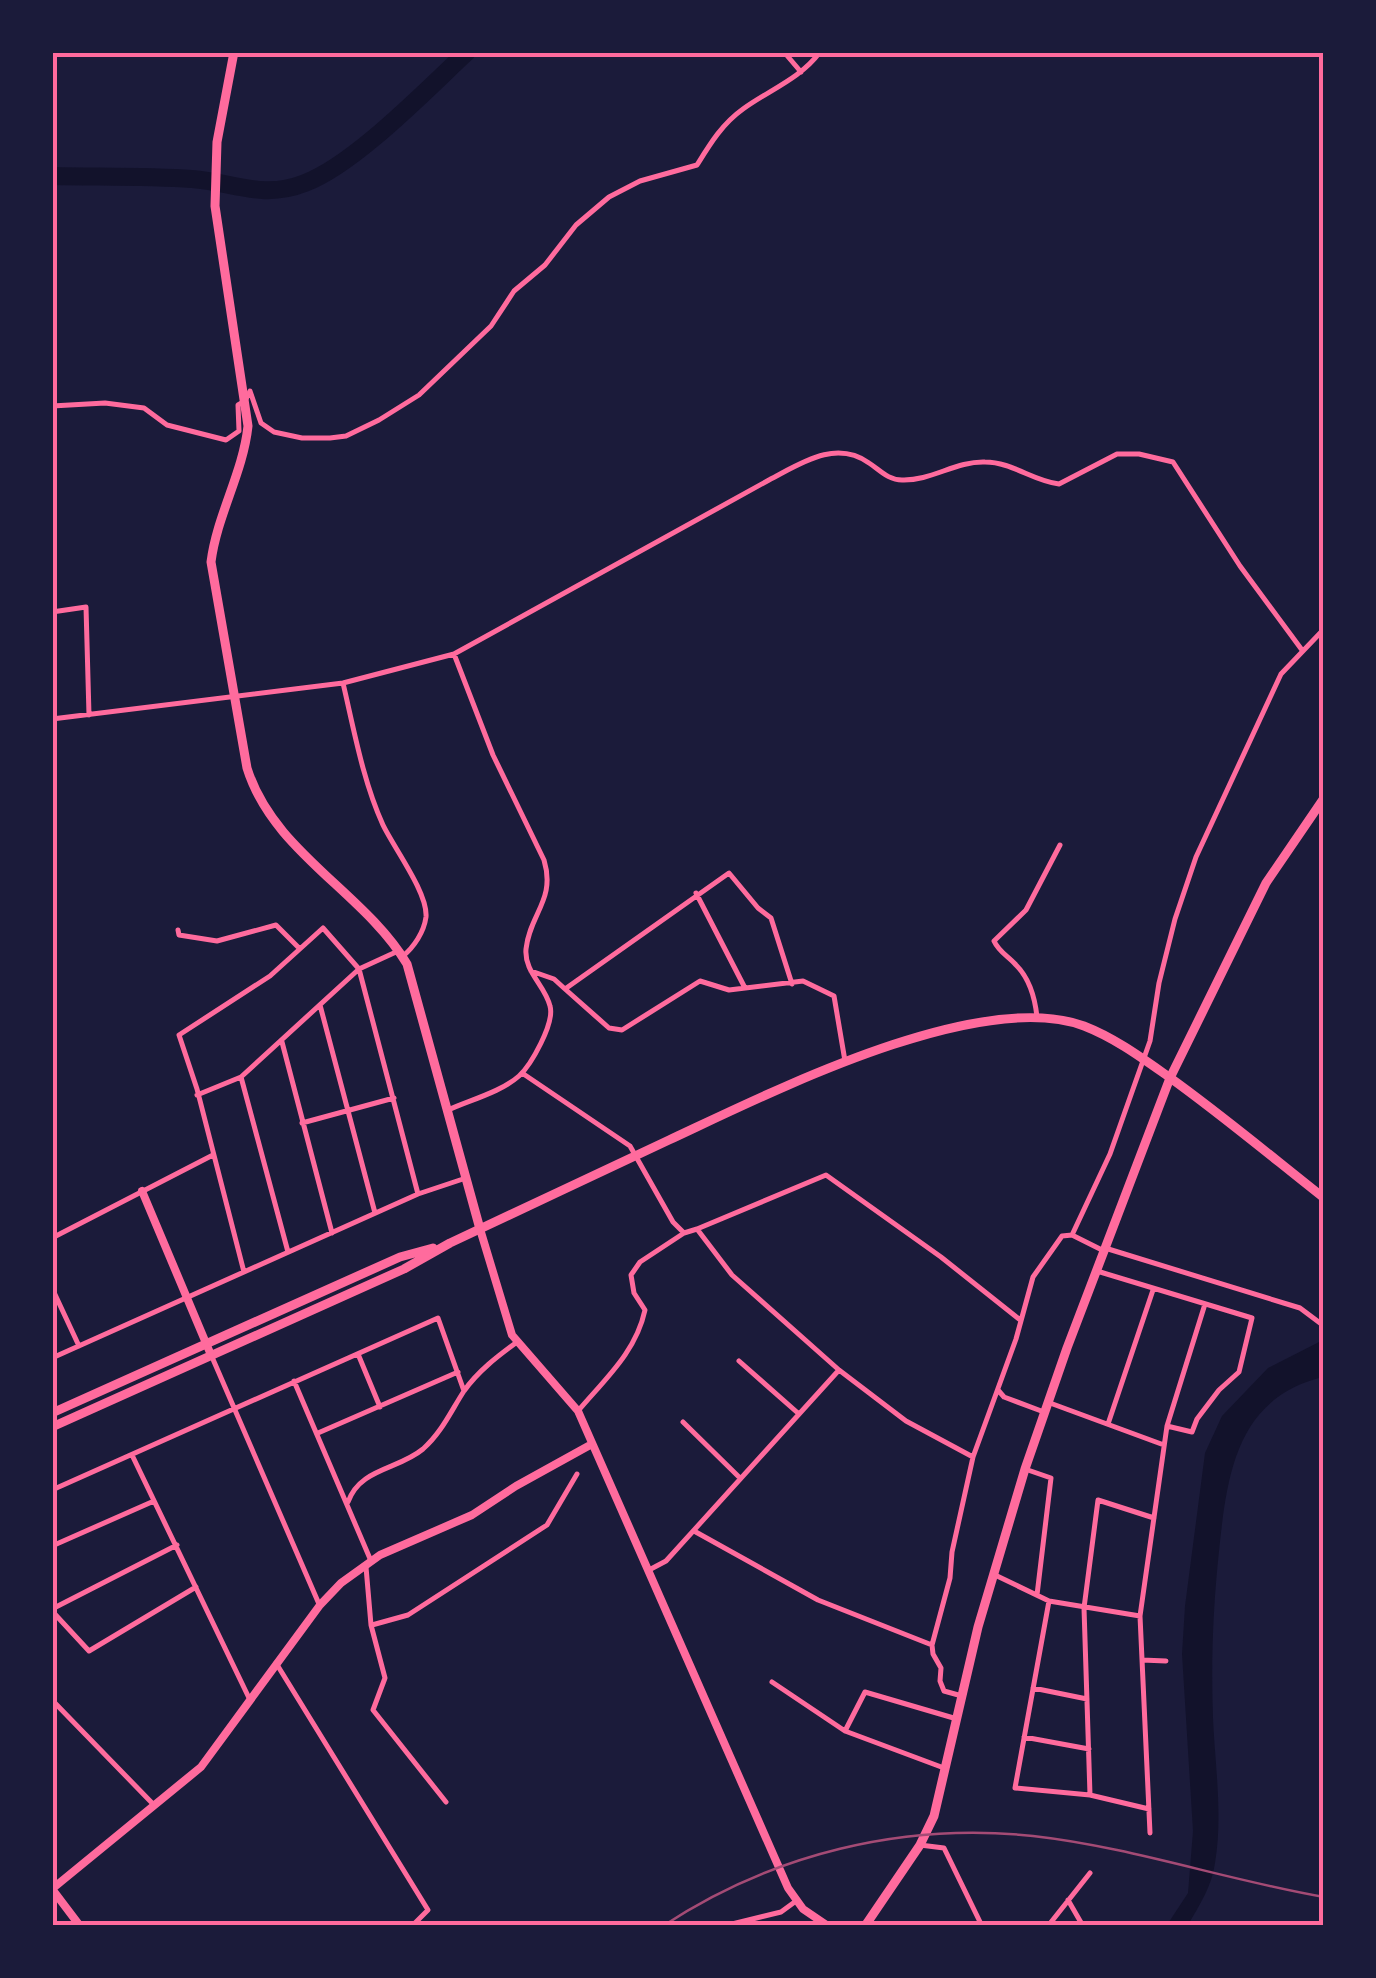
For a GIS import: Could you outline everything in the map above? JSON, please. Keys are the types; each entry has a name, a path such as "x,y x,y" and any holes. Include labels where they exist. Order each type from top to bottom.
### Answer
{"main road":[{"path":"234,52 215,168 214,198 247,437 211,562 233,697 250,778 269,815 400,953 413,977 480,1229"},
{"path":"865,1926 920,1845 934,1816 962,1696 1025,1469 1170,1078 1266,884 1324,798"},
{"path":"52,1413 404,1269 450,1243 845,1061 973,1025 1037,1017 1087,1027 1144,1059 1324,1198"},
{"path":"52,1426 209,1350"}],"street":[{"path":"784,52 801,72"},
{"path":"52,406 105,403 144,408 166,425 226,440 239,431 238,405 250,391 261,424 274,432 302,438 346,436 418,395 490,326 514,291 545,265 576,226 610,196 640,181 697,165 719,129 801,72 820,52"},
{"path":"52,719 343,682 454,654 769,480 817,456 838,453 858,457 890,478 904,480 983,462 1010,466 1059,484 1117,454 1139,454 1174,462 1240,566 1302,650"},
{"path":"52,612 86,607 89,715"},
{"path":"1072,1235 1110,1154 1144,1059 1175,919 1196,857 1281,674 1324,629"},
{"path":"448,1110 522,1073 546,1034 550,1019 550,1006 530,971 526,952 547,897 549,878 493,755 454,654"},
{"path":"197,1096 241,1077 359,970 400,953 418,939 423,927 424,901 381,821 343,682"},
{"path":"1037,1017 1034,992 1020,968 994,941 1026,910 1060,845"},
{"path":"565,989 728,873 758,908 772,918 792,984"},
{"path":"696,893 745,989"},
{"path":"178,930 179,935 218,941 276,925 300,948"},
{"path":"244,1272 179,1035 270,976 323,928 359,970 418,1194"},
{"path":"530,971 554,978 609,1028 622,1030 700,981 729,990 804,981 834,996 845,1061"},
{"path":"320,1005 375,1214"},
{"path":"281,1042 332,1232"},
{"path":"522,1073 620,1137 637,1155 673,1222 684,1233"},
{"path":"241,1077 288,1252"},
{"path":"302,1123 394,1098"},
{"path":"52,1238 213,1154"},
{"path":"578,1411 634,1346 645,1310 634,1293 630,1275 640,1262 684,1233 826,1175 941,1257 1019,1319"},
{"path":"52,1358 418,1194 466,1178"},
{"path":"142,1192 320,1605"},
{"path":"480,1229 516,1342 578,1411 778,1866 796,1901 828,1926"},
{"path":"697,1229 732,1275 839,1370 906,1421 973,1457"},
{"path":"962,1696 944,1691 940,1682 942,1668 932,1654 950,1578 952,1552 973,1457 1032,1277 1062,1236 1072,1235 1105,1250 1300,1308 1324,1326"},
{"path":"1097,1270 1252,1318 1239,1372 1219,1390 1192,1432 1167,1426"},
{"path":"52,1288 79,1346"},
{"path":"1108,1424 1153,1289"},
{"path":"1150,1833 1140,1616 1167,1426 1205,1304"},
{"path":"52,1490 438,1318 464,1391"},
{"path":"348,1502 353,1488 365,1478 419,1452 432,1440 464,1391 487,1365 516,1342"},
{"path":"358,1353 380,1407"},
{"path":"739,1361 799,1414"},
{"path":"648,1571 666,1561 839,1370"},
{"path":"318,1434 458,1372"},
{"path":"294,1382 348,1502 369,1562 371,1625 384,1678 373,1710 446,1802"},
{"path":"998,1390 1004,1397 1108,1424 1164,1445"},
{"path":"683,1422 740,1478"},
{"path":"80,1926 52,1889 201,1767 320,1605 369,1562 472,1515 592,1444"},
{"path":"132,1454 250,1700"},
{"path":"1025,1469 1051,1478 1037,1595"},
{"path":"371,1625 408,1614 538,1532 547,1525 577,1474"},
{"path":"1090,1795 1084,1608 1098,1500 1154,1518"},
{"path":"52,1546 154,1501"},
{"path":"694,1531 818,1600 932,1645"},
{"path":"176,1546 52,1610 90,1651 196,1587"},
{"path":"994,1575 1049,1601 1140,1616"},
{"path":"1049,1601 1015,1788 1090,1795 1149,1809"},
{"path":"1142,1660 1166,1661"},
{"path":"276,1663 428,1910 412,1926"},
{"path":"772,1682 845,1731 947,1769"},
{"path":"1033,1688 1087,1699"},
{"path":"845,1731 866,1692 956,1720"},
{"path":"52,1700 155,1806"},
{"path":"1024,1737 1089,1749"},
{"path":"920,1845 944,1848 982,1926"},
{"path":"1048,1926 1090,1872"},
{"path":"1068,1900 1083,1926"},
{"path":"724,1926 781,1912 796,1901"}],"shaded area":[{"path":"1323,1340 1323,1377 1294,1387 1271,1402 1241,1443 1232,1468 1222,1523 1213,1634 1218,1809 1215,1863 1208,1888 1188,1925 1167,1925 1188,1893 1193,1831 1182,1654 1205,1453 1222,1416 1268,1368"}],"waterway":[{"path":"52,176 175,178 261,190 289,188 346,160 467,52"}],"railway":[{"path":"663,1926 705,1901 794,1862 888,1839 936,1834 984,1833 1070,1841 1324,1897"}]}
